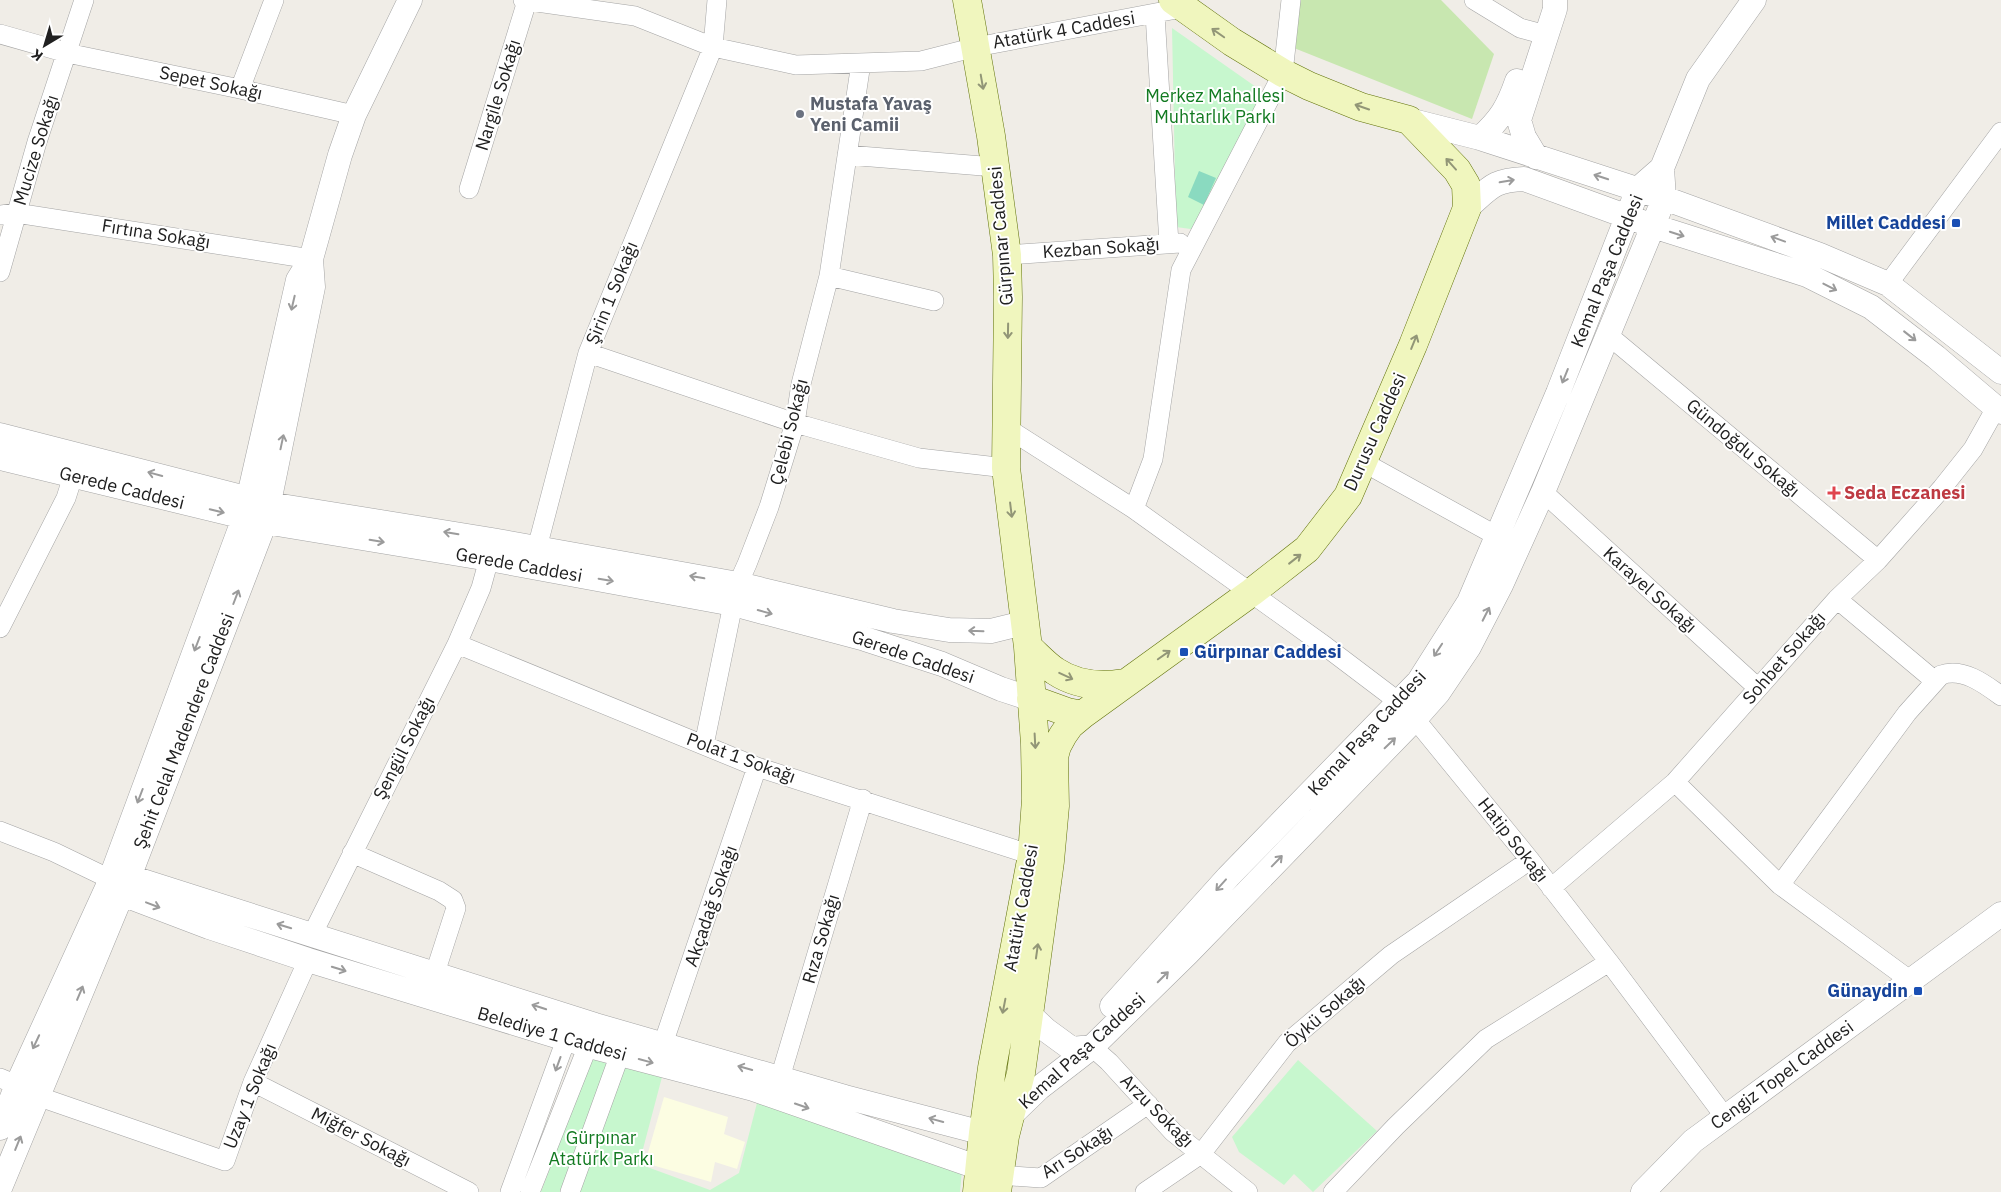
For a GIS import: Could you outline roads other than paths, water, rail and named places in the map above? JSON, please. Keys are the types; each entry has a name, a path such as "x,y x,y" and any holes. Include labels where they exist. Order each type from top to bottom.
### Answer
{"main road":[{"name":"Gürpınar Caddesi","path":"967,0 995,168 1006,255 1008,297 1006,468 1026,635"},
{"path":"1173,5 1283,73 1309,86 1361,107 1409,120 1457,170 1466,185 1467,208"},
{"name":"Durusu Caddesi","path":"1124,683 1252,592 1307,549 1348,496 1413,345 1467,208"},
{"path":"1026,635 1055,671 1073,680 1092,686 1124,683"},
{"name":"Atatürk Caddesi","path":"1000,1128 988,1097 1032,855 1036,799 1035,744 1026,635"},
{"name":"Atatürk Caddesi","path":"988,1182 1000,1128 1017,1089 1050,861 1055,806 1054,756 1057,746 1070,725 1124,683"},
{"path":"1031,699 1082,715"}],"street":[{"name":"Mucize Sokağı","path":"0,272 8,214 37,142 84,0"},
{"path":"240,88 274,0"},
{"name":"Şehit Celal Madendere Caddesi","path":"0,1128 18,1086 116,882 257,511 298,280 312,258 340,155 354,115 410,0"},
{"name":"Atatürk 4 Caddesi","path":"525,0 635,16 713,47 796,65 921,61 976,47 1173,5"},
{"name":"Nargile Sokağı","path":"469,189 525,0"},
{"name":"Şirin 1 Sokağı","path":"537,548 588,353 713,47 717,0"},
{"path":"1134,509 1152,459 1181,270 1283,73 1291,0"},
{"path":"1474,0 1520,28 1540,33"},
{"path":"1536,157 1524,137 1519,120 1540,33 1540,0"},
{"path":"1480,138 1492,127 1509,104 1540,33 1554,9 1555,0"},
{"path":"1662,168 1698,79 1754,0"},
{"path":"1169,244 1173,5"},
{"name":"Sepet Sokağı","path":"0,34 66,53 240,88 354,115"},
{"name":"Çelebi Sokağı","path":"704,745 735,594 769,507 795,423 801,384 829,276 861,63"},
{"path":"1409,120 1480,138 1638,189 1820,255 1888,284 2001,372"},
{"path":"1871,307 2001,132"},
{"path":"848,155 995,168"},
{"name":"Kemal Paşa Caddesi","path":"988,1097 1017,1089 1082,1048 1113,1006 1228,877 1419,681 1469,602 1558,394 1638,189 1662,168"},
{"name":"Kemal Paşa Caddesi","path":"1000,1128 1039,1088 1188,952 1415,719 1438,693 1469,647 1501,585 1543,492 1664,198 1662,168"},
{"path":"1467,208 1496,183 1524,179 1653,226 1807,275 1871,307 1936,357 1999,410"},
{"name":"Fırtına Sokağı","path":"8,214 312,258"},
{"name":"Kezban Sokağı","path":"1006,255 1196,241"},
{"path":"829,276 934,301"},
{"name":"Gündoğdu Sokağı","path":"1608,335 1878,560"},
{"path":"588,353 795,423 919,458 1006,468"},
{"name":"Sohbet Sokağı","path":"1551,888 1675,782 1837,599 1878,560 1942,488 1973,449 1999,410"},
{"path":"1007,428 1134,509 1252,592 1399,702 1415,719"},
{"name":"Gerede Caddesi","path":"0,435 75,465 257,511 491,549 893,621 949,630 991,631 1026,635"},
{"name":"Gerede Caddesi","path":"0,458 75,465"},
{"path":"1362,462 1497,536"},
{"path":"0,628 66,498 75,465"},
{"name":"Karayel Sokağı","path":"1543,492 1758,688"},
{"name":"Gerede Caddesi","path":"491,549 537,548 735,594 942,664 1001,689 1031,699"},
{"name":"Şengül Sokağı","path":"312,934 457,644 482,588 491,549"},
{"path":"1837,599 1935,681"},
{"name":"Polat 1 Sokağı","path":"457,644 758,767 1032,855"},
{"path":"1780,885 1907,713 1941,675 1948,672 1960,673 1991,688 2001,696"},
{"name":"Hatip Sokağı","path":"1415,719 1530,860 1725,1117"},
{"name":"Akçadağ Sokağı","path":"663,1044 758,767"},
{"path":"1675,782 1780,885 1911,981"},
{"name":"Rıza Sokağı","path":"780,1078 862,800"},
{"path":"0,831 54,852 116,882"},
{"path":"352,853 439,892 452,900 456,908 435,973"},
{"name":"Öykü Sokağı","path":"1145,1192 1201,1154 1287,1043 1391,955 1530,860"},
{"name":"Belediye 1 Caddesi","path":"116,882 312,934 435,973 582,1032 620,1054 753,1089 988,1182"},
{"name":"Belediye 1 Caddesi","path":"116,882 209,927 308,960 582,1032 663,1044 780,1078 1000,1128"},
{"name":"Cengiz Topel Caddesi","path":"1643,1192 1693,1141 2001,914"},
{"name":"Uzay 1 Sokağı","path":"18,1086 225,1160 253,1082 308,960"},
{"path":"1333,1192 1396,1126 1486,1039 1609,962"},
{"path":"1028,1014 1046,1030 1082,1048"},
{"path":"510,1192 582,1032"},
{"path":"530,1192 582,1032"},
{"name":"Arzu Sokağı","path":"1082,1048 1109,1062 1173,1132 1248,1192"},
{"path":"570,1192 620,1054"},
{"name":"Miğfer Sokağı","path":"253,1082 469,1192"},
{"name":"Şehit Celal Madendere Caddesi","path":"0,1188 18,1086"},
{"name":"Arı Sokağı","path":"988,1182 1041,1178 1148,1104"}],"place":[{"name":"Mustafa Yavaş Yeni Camii","path":"800,114"},
{"name":"Millet Caddesi","path":"1956,223"},
{"name":"Seda Eczanesi","path":"1834,493"},
{"name":"Gürpınar Caddesi","path":"1184,652"},
{"name":"Günaydin","path":"1918,991"}],"park label":[{"name":"Merkez Mahallesi Muhtarlık Parkı","path":"1215,106"},
{"name":"Gürpınar Atatürk Parkı","path":"601,1148"}]}
